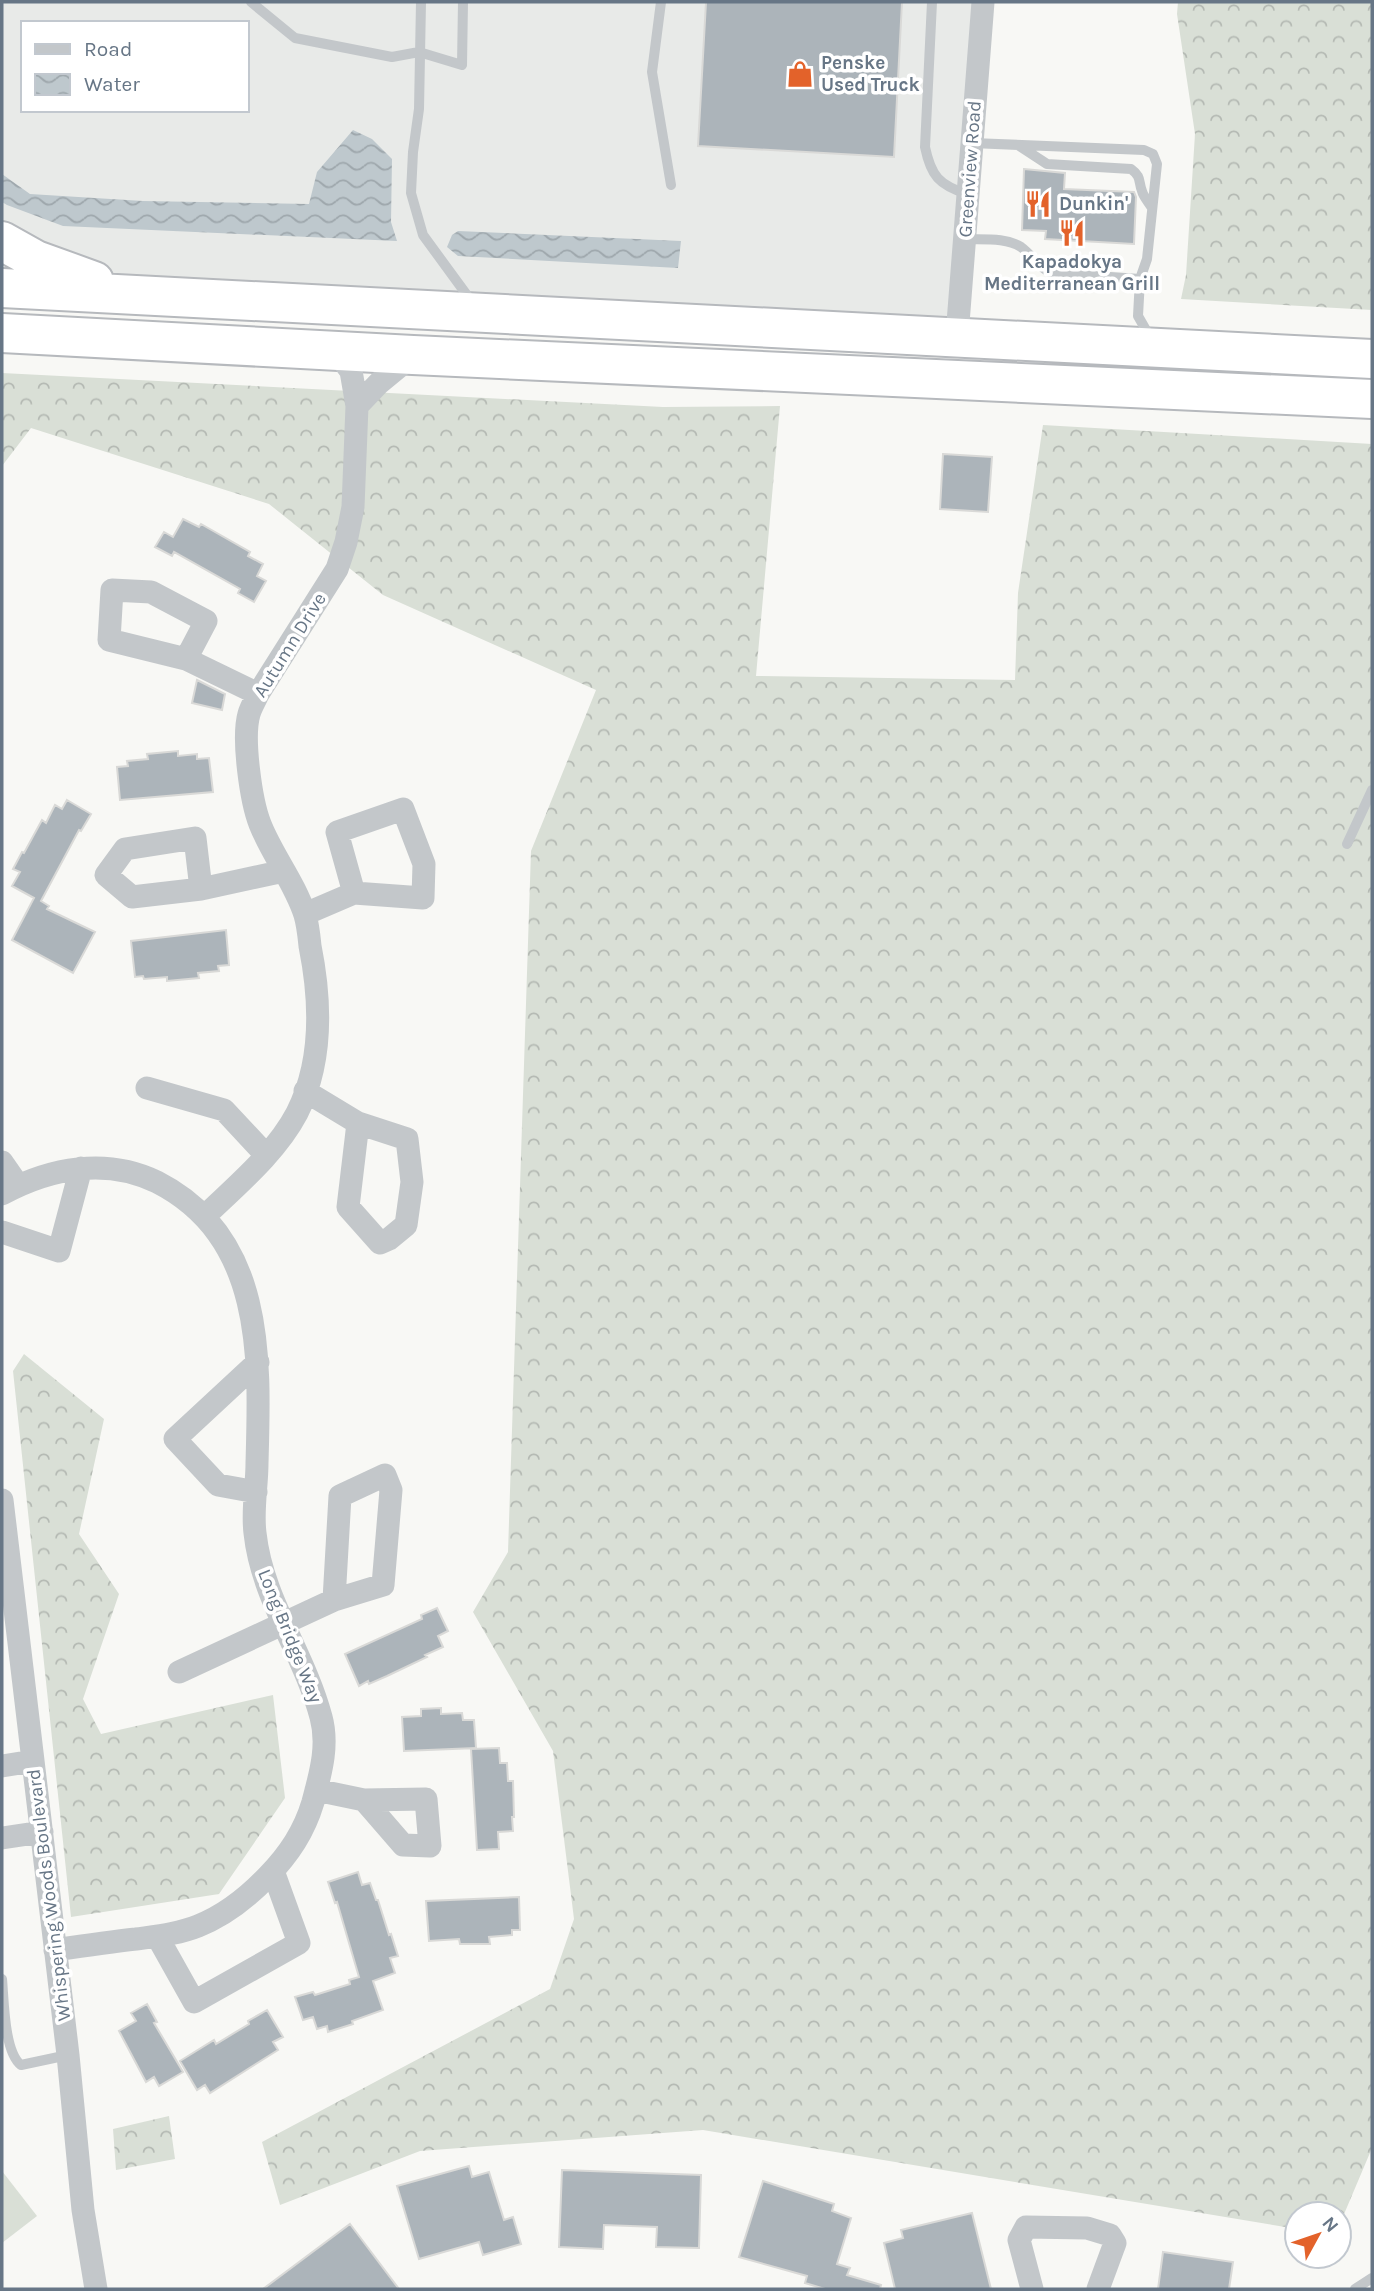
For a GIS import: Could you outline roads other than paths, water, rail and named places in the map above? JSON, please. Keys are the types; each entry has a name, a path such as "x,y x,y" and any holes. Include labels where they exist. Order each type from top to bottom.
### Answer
{"highway":[{"path":"2,241 36,260 132,294"},
{"path":"2,288 1372,359"},
{"path":"2,332 413,355 1372,399"}],"street":[{"name":"Greenview Road","path":"957,336 983,2"},
{"name":"Autumn Drive","path":"205,1216 266,1155 297,1113 316,1047 318,1009 315,972 305,914 260,825 252,799 248,716 258,694 337,569 346,542 353,507 357,406 351,372 336,351"},
{"path":"357,406 389,373 413,355"},
{"path":"186,659 258,694"},
{"path":"305,914 354,893 423,898 424,864 403,809 337,832 354,893"},
{"path":"201,889 284,871"},
{"path":"148,1088 225,1110 266,1155"},
{"path":"305,1091 358,1123 407,1139 412,1182 405,1225 380,1243 348,1207 358,1123"},
{"path":"2,1162 10,1190"},
{"path":"2,1232 59,1251 81,1168"},
{"name":"Long Bridge Way","path":"10,1190 49,1173 81,1168 115,1169 147,1178 177,1192 205,1216 224,1239 239,1268 246,1290 258,1362 254,1530 261,1567 267,1588 309,1679 322,1721 324,1745 322,1768 307,1822 273,1871 254,1891 227,1911 199,1926 157,1936 55,1950"},
{"path":"257,1492 218,1485 175,1439 258,1362"},
{"path":"179,1672 334,1600 383,1585 391,1490 385,1475 340,1496 334,1600"},
{"name":"Whispering Woods Boulevard","path":"2,1500 68,2055 83,2210 96,2289"},
{"path":"2,1766 33,1761"},
{"path":"316,1790 364,1800"},
{"path":"2,1838 41,1832"},
{"path":"157,1936 194,2002 299,1943 273,1871"},
{"path":"1032,2289 1019,2240 1026,2227 1087,2228 1110,2235 1115,2244 1098,2289"}],"lane":[{"path":"251,2 295,38 392,57 419,52 462,65 463,2"},
{"path":"421,2 419,109 411,193 423,234 480,312"},
{"path":"661,2 652,72 671,185"},
{"path":"932,2 925,147 928,164 936,179 949,189 967,194"},
{"path":"972,143 1149,151 1157,164 1147,259 1140,279 1138,316 1143,328 1158,347"},
{"path":"1018,145 1047,164 1131,169 1138,174 1141,191 1152,208"},
{"path":"964,239 1017,245 1042,269 1051,273 1140,279"},
{"path":"1347,844 1372,790"},
{"path":"2,1979 10,2049 16,2060 21,2064 68,2055"},
{"path":"1355,2289 1372,2278"}],"water":[{"path":"353,130 372,139 392,159 391,222 397,241 63,226 2,202 2,174 30,194 143,201 309,204 317,172"},
{"path":"458,231 681,241 678,268 458,256 447,247 452,235"}],"place":[{"name":"Penske Used Truck","path":"800,74"},
{"name":"Dunkin'","path":"1038,204"},
{"name":"Kapadokya Mediterranean Grill","path":"1072,233"}]}
